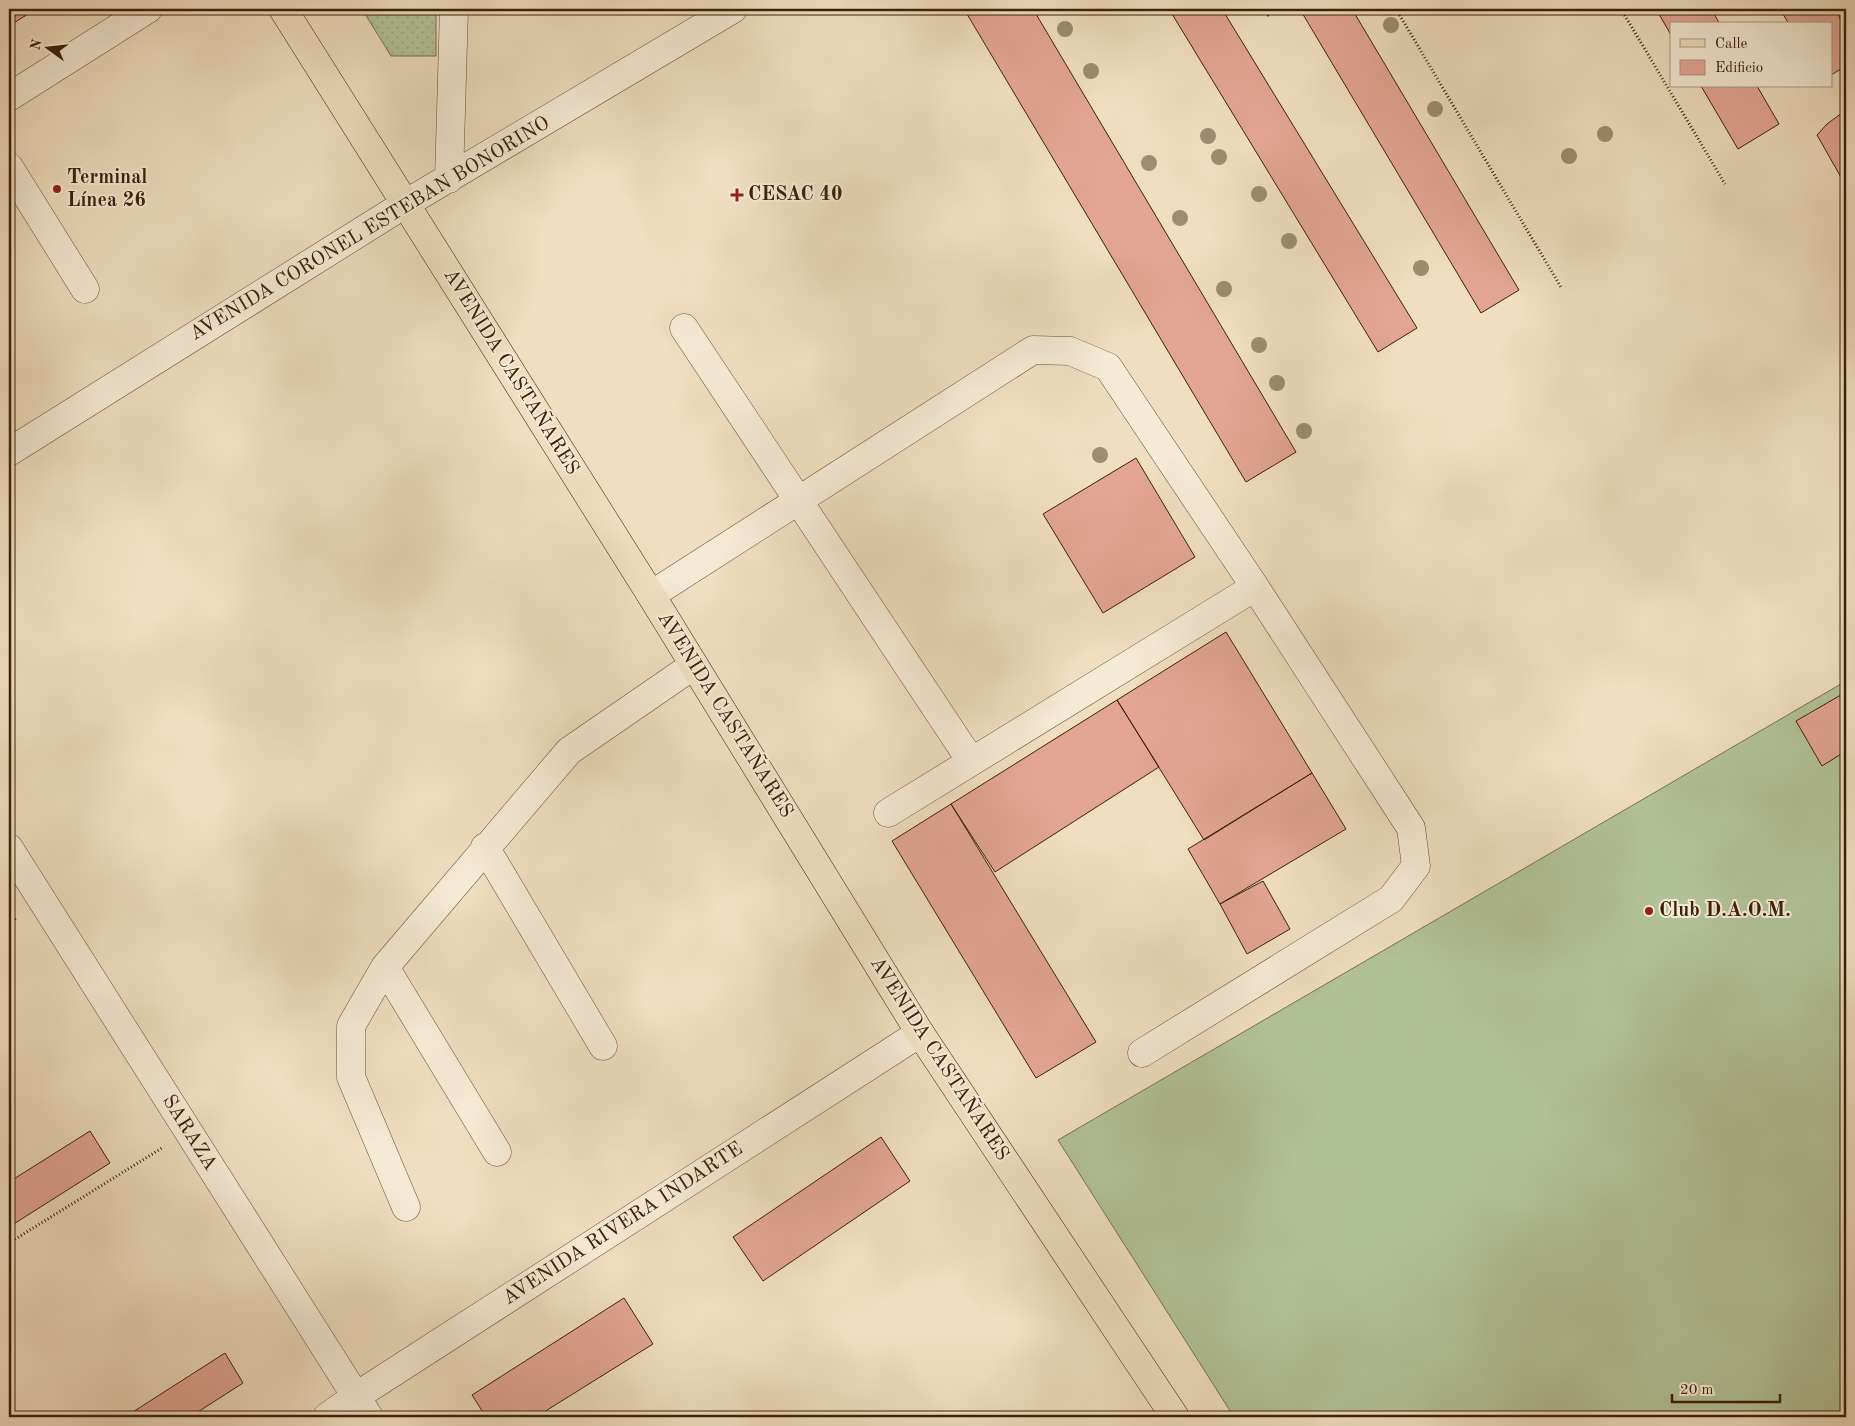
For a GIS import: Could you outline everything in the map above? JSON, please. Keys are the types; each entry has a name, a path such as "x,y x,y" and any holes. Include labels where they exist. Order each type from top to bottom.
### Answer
{"main road":[{"name":"AVENIDA CASTAÑARES","path":"283,9 651,595 920,1033 1175,1417"}],"street":[{"path":"9,97 148,9"},
{"path":"449,179 454,9"},
{"name":"AVENIDA CORONEL ESTEBAN BONORINO","path":"9,452 405,204 733,9"},
{"path":"9,166 84,289"},
{"path":"684,328 970,761"},
{"path":"651,595 1033,350 1070,350 1108,367 1255,587 1411,828 1416,866 1391,899 1142,1053"},
{"path":"888,813 1255,587"},
{"path":"406,1207 351,1077 351,1026 385,967 485,847 569,751 694,665"},
{"path":"485,847 604,1046"},
{"name":"SARAZA","path":"9,848 362,1407"},
{"path":"385,967 497,1152"},
{"name":"AVENIDA RIVERA INDARTE","path":"327,1417 362,1407 920,1033"}],"path":[{"path":"1264,9 1268,14 1277,9"},
{"path":"1396,9 1562,289"},
{"path":"1621,9 1725,184"},
{"path":"9,1243 188,1132"}],"green space":[{"path":"362,9 436,9 436,56 391,56"},
{"name":"Club D.A.O.M.","path":"1846,681 1846,1417 1234,1417 1058,1140"}],"building":[{"path":"9,9 36,9 9,26"},
{"path":"964,9 1033,9 1296,452 1246,482"},
{"path":"1169,9 1222,9 1417,328 1378,352"},
{"path":"1306,9 1352,9 1519,290 1481,313 1301,11"},
{"path":"1656,9 1711,9 1719,22 1670,22 1670,33"},
{"path":"1780,9 1835,9 1846,29 1846,66 1832,74 1832,22 1788,22"},
{"path":"1702,88 1758,88 1779,124 1738,149"},
{"path":"1846,110 1846,186 1817,135 1827,124"},
{"path":"1136,458 1195,557 1103,613 1043,514"},
{"path":"1226,632 1312,773 1204,840 1117,700"},
{"path":"1846,692 1846,751 1822,766 1796,721"},
{"path":"1117,700 1159,767 995,872 951,804"},
{"path":"1312,773 1346,829 1220,904 1188,849"},
{"path":"951,804 1096,1042 1036,1078 892,841"},
{"path":"1263,881 1290,929 1247,954 1220,904"},
{"path":"90,1131 110,1163 9,1227 9,1182"},
{"path":"881,1137 910,1181 763,1281 733,1237"},
{"path":"624,1298 653,1344 536,1417 486,1417 472,1395"},
{"path":"225,1353 243,1383 190,1417 125,1417"}],"place":[{"name":"Terminal Línea 26","path":"57,189"},
{"name":"CESAC 40","path":"737,195"},
{"name":"Club D.A.O.M.","path":"1649,911"}]}
